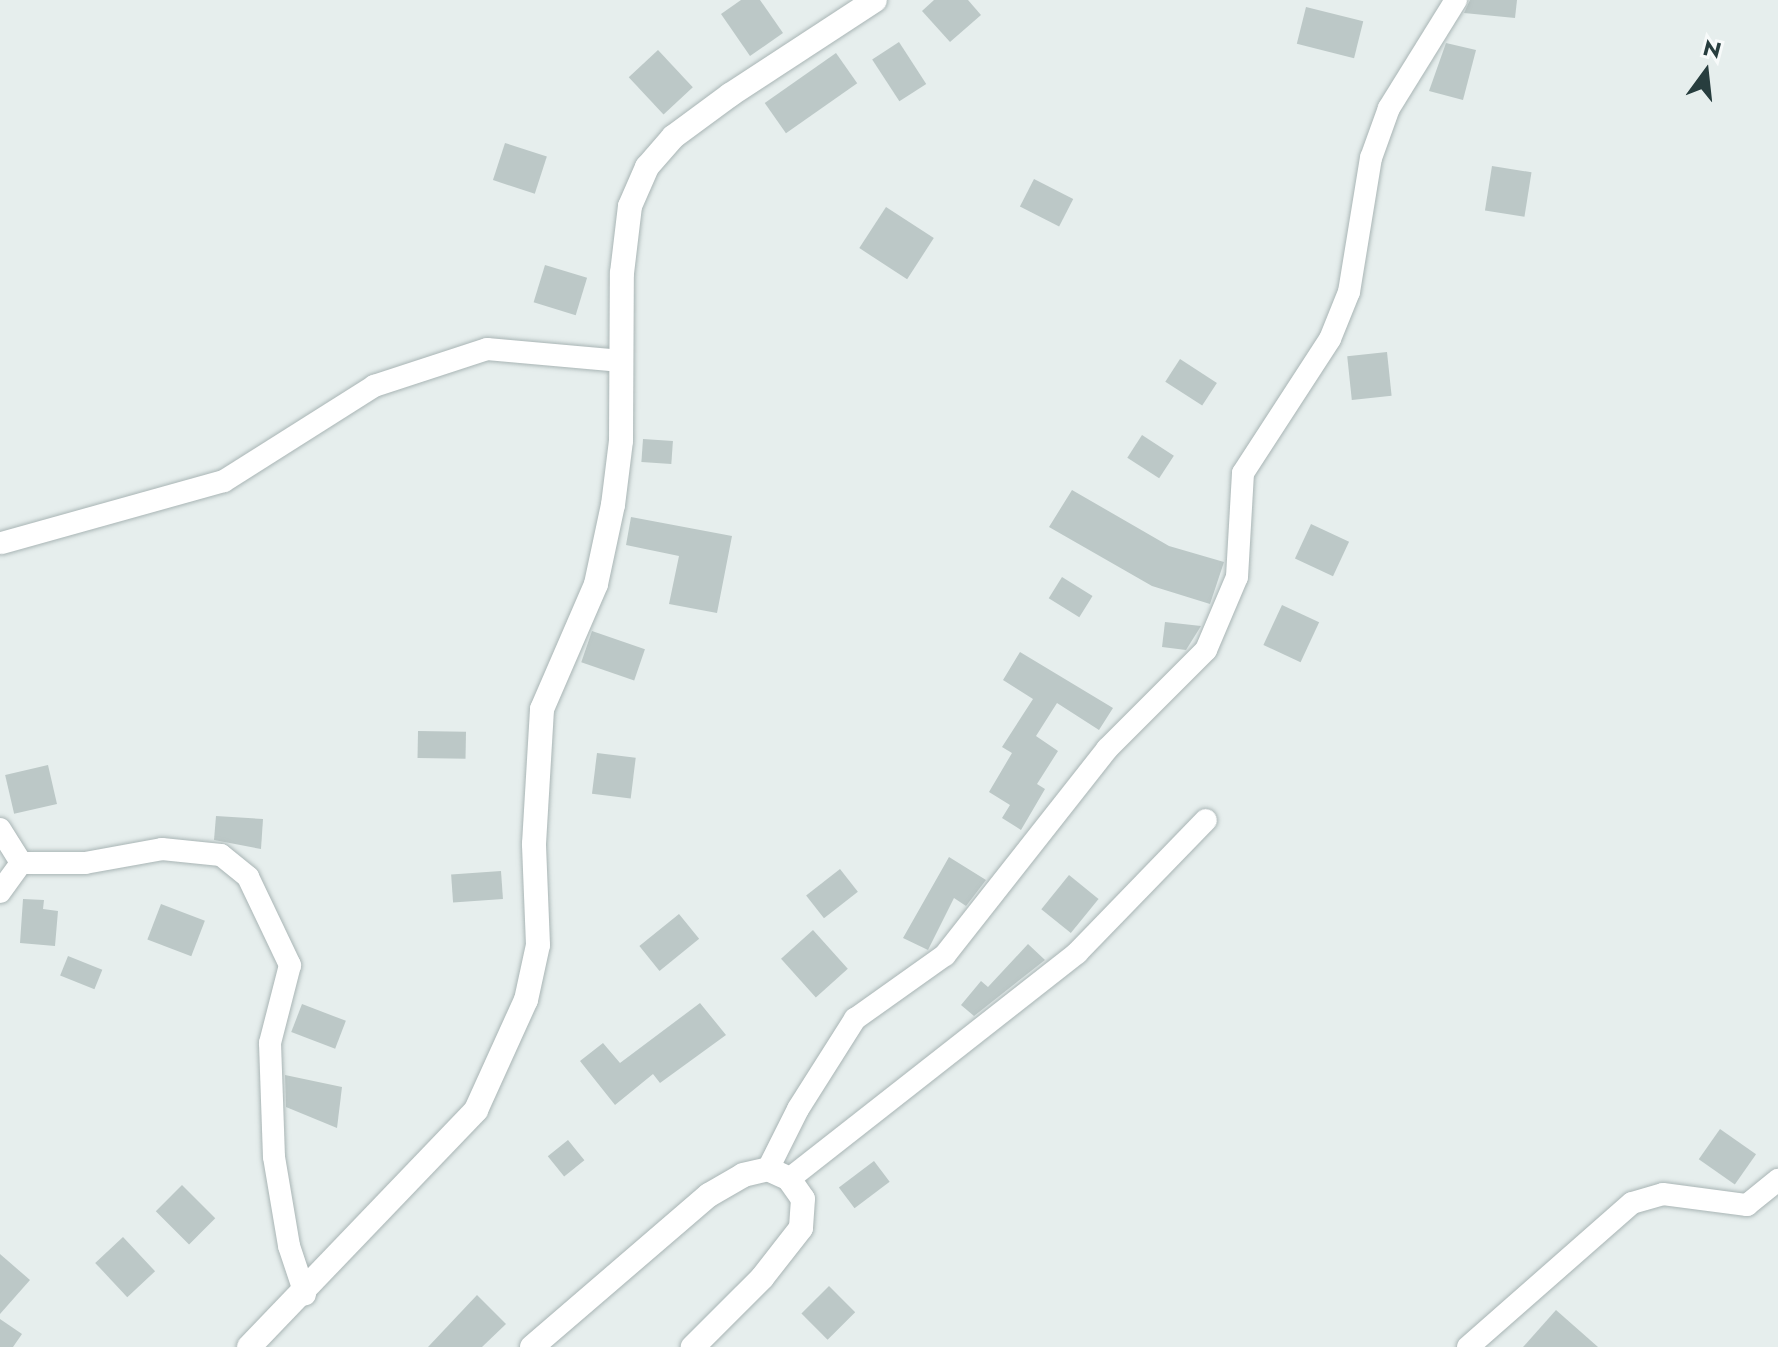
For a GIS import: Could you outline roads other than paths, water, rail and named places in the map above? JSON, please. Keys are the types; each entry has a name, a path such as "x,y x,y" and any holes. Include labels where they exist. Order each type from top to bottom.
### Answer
{"street":[{"path":"249,1347 305,1294 476,1110 526,1000 538,945 534,844 542,709 596,584 621,441 622,273 630,206 647,167 673,137 730,95 875,0"},
{"path":"778,1174 798,1109 855,1019 945,955 1107,749 1206,650 1237,577 1243,473 1330,339 1349,292 1371,158 1385,120 1456,0"},
{"path":"2,543 224,481 374,386 487,349 621,361"},
{"path":"532,1347 709,1195 743,1175 778,1174 1077,953 1206,820"},
{"path":"0,829 21,863"},
{"path":"21,863 85,863 162,849 191,849 221,855 248,877 290,965 270,1043 274,1157 289,1246 305,1294"},
{"path":"0,892 21,863"},
{"path":"693,1347 762,1278 801,1228 803,1199 778,1174"},
{"path":"1468,1347 1632,1203 1663,1194 1747,1205 1778,1180"}]}
